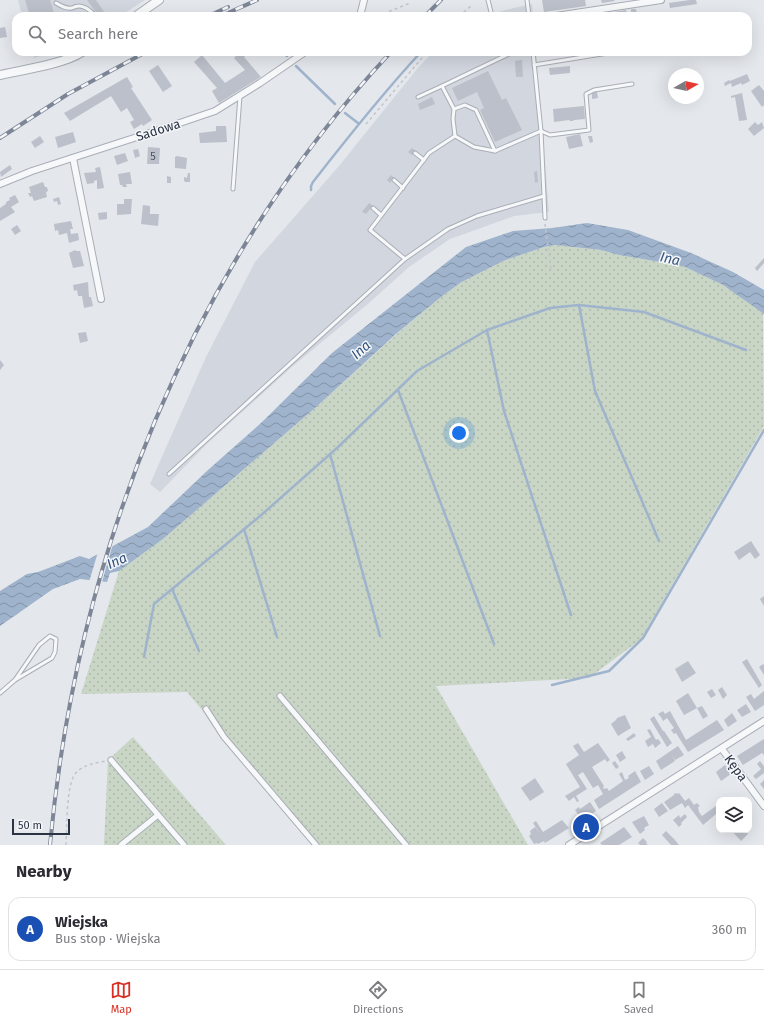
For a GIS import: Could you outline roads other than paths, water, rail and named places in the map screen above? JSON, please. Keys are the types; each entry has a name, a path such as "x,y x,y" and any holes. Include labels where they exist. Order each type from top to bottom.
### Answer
{"street":[{"path":"142,12 160,0"},
{"path":"361,12 364,0"},
{"path":"582,12 662,0"},
{"path":"0,75 53,63 76,56"},
{"name":"Sadowa","path":"0,184 32,171 168,128 215,111 299,56"},
{"path":"73,158 101,299"},
{"path":"280,696 406,845"},
{"path":"206,710 224,737 316,845"},
{"path":"569,845 764,721"},
{"name":"Kępa","path":"722,749 764,806"},
{"path":"111,760 184,845"},
{"path":"120,845 158,815"}],"lane":[{"path":"488,0 491,12"},
{"path":"527,0 528,12"},
{"path":"56,3 69,8 79,6 91,12"},
{"path":"418,97 505,56"},
{"path":"533,56 541,131 545,218"},
{"path":"534,65 590,56"},
{"path":"442,86 454,108 452,119 455,136 474,147 495,151 541,131 550,135 589,130 586,94 594,90 632,84"},
{"path":"234,189 240,96"},
{"path":"454,108 465,105 476,110 495,151"},
{"path":"405,259 370,230 429,153 455,136"},
{"path":"415,153 424,160"},
{"path":"394,180 403,188"},
{"path":"169,474 405,259 448,230 477,216 544,196"},
{"path":"372,208 381,215"},
{"path":"0,693 15,680 52,658 55,652 56,639 50,636 39,645 15,680"}],"water":[{"name":"Ina","path":"587,223 628,230 691,253 733,272 764,290 764,314 723,285 683,266 619,255 601,250 555,245 544,247 503,261 460,283 441,297 396,334 315,408 163,539 119,571 110,573 107,582 80,579 53,589 0,626 0,591 27,574 38,572 80,556 89,559 148,527 208,470 261,423 332,353 466,247 513,231 552,228"}],"waterway":[{"path":"311,190 313,182 339,149 418,56"},
{"path":"296,66 335,104"},
{"path":"345,113 358,123"},
{"path":"579,305 595,391 659,541"},
{"path":"144,657 154,604 259,517 337,448 417,371 487,330 550,308 579,305 644,312 746,350"},
{"path":"487,330 504,411 571,615"},
{"path":"398,390 494,644"},
{"path":"552,685 609,671 643,638 764,430"},
{"path":"330,454 380,636"},
{"path":"244,529 277,637"},
{"path":"172,589 199,651"}],"railway":[{"path":"230,12 257,0"},
{"path":"429,12 441,0"},
{"path":"217,12 228,7"},
{"path":"0,138 68,94 139,56"},
{"path":"50,845 64,736 86,629 117,523 155,420 202,321 257,226 320,136 388,56"}],"place":[{"name":"Wiejska","path":"586,827"}]}
